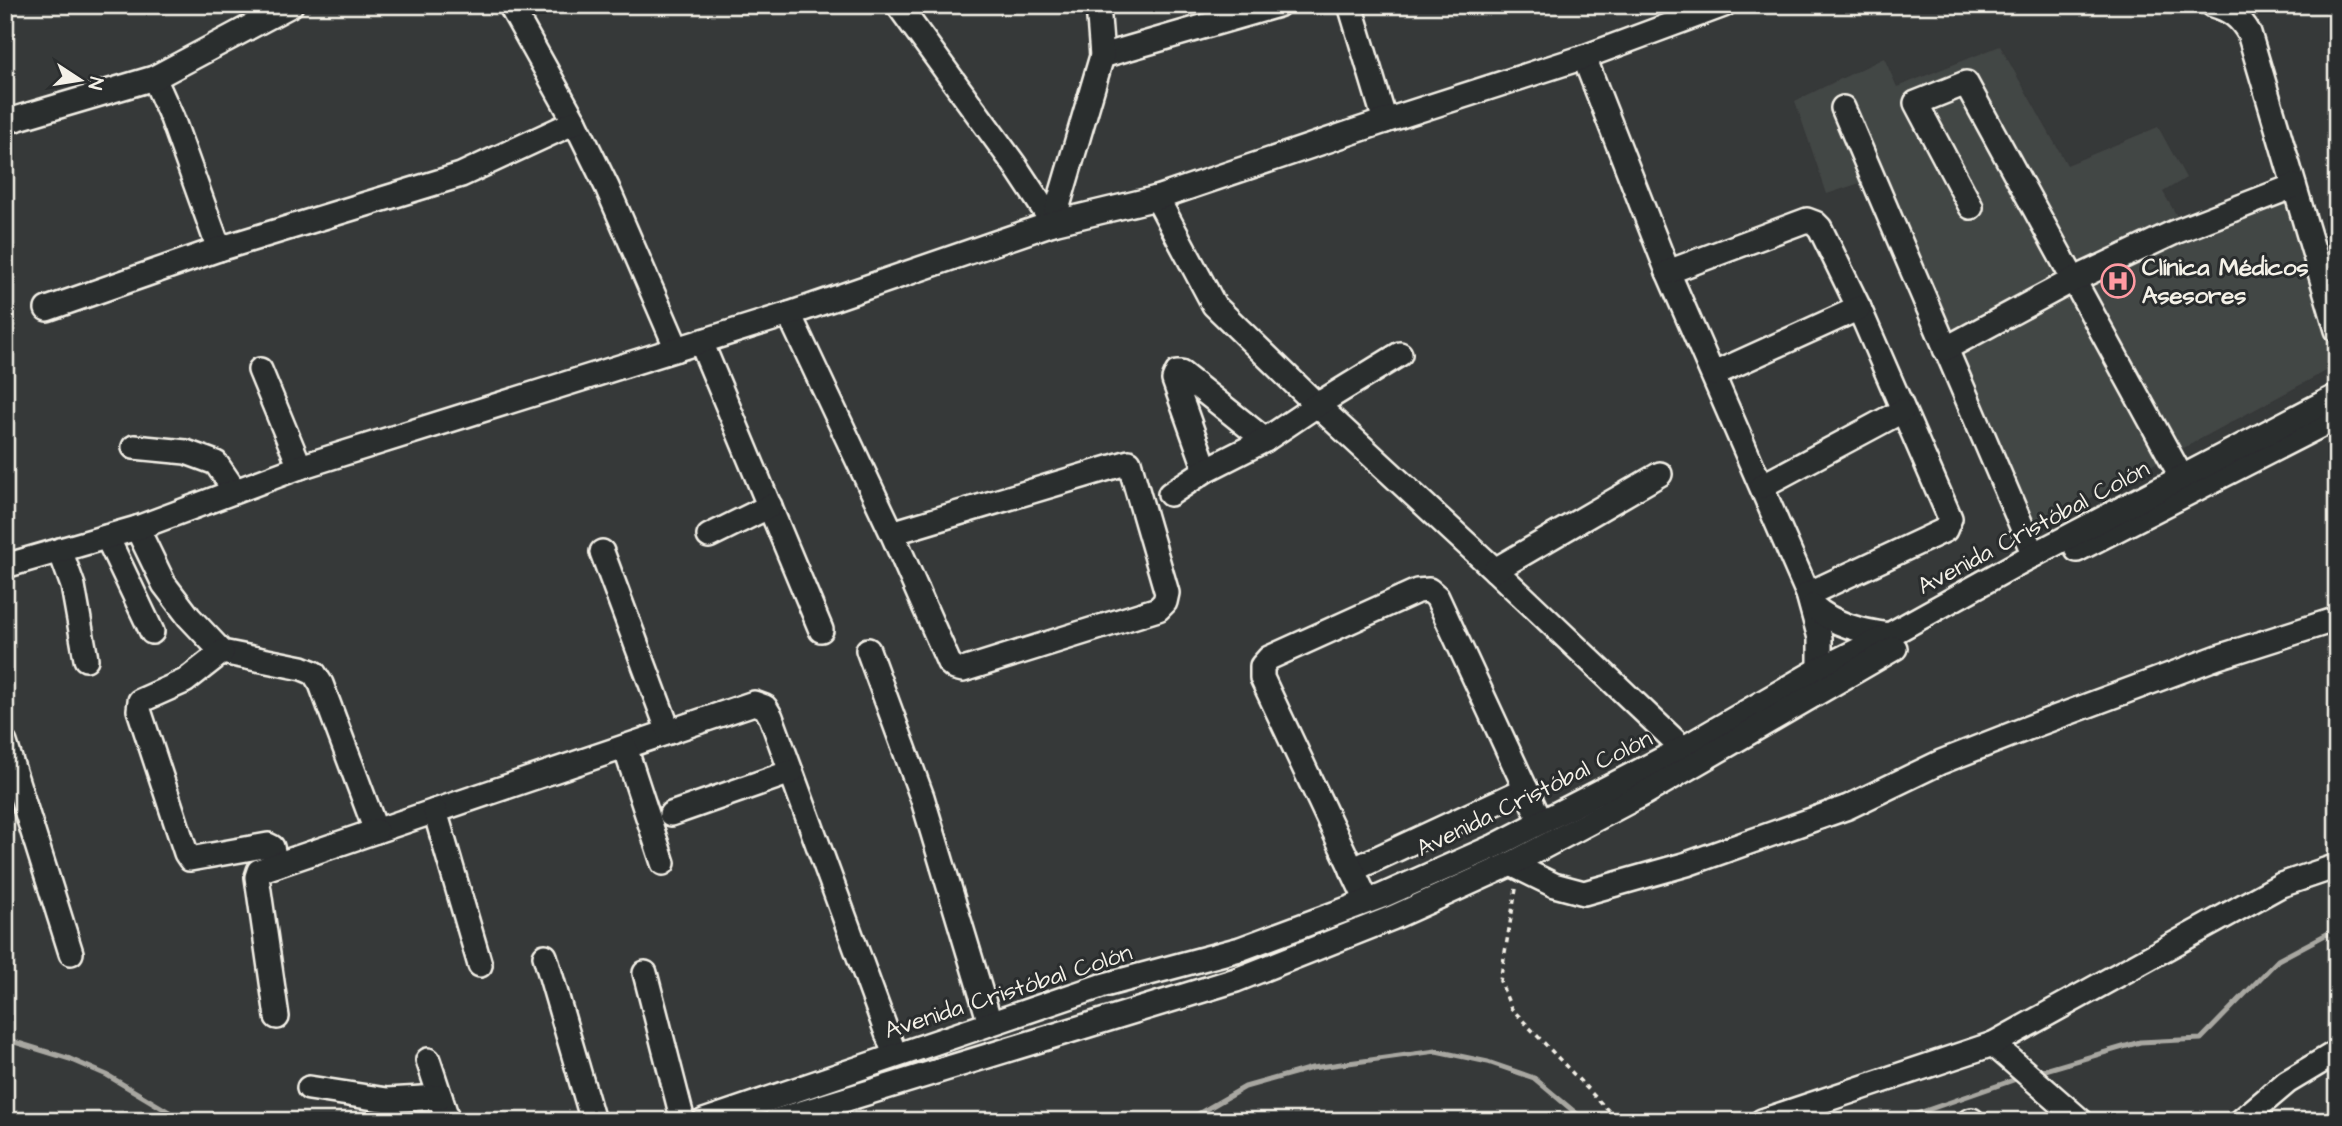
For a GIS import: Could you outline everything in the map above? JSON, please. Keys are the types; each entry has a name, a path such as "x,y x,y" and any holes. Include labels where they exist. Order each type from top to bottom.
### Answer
{"street":[{"path":"5,122 154,78 291,5"},
{"path":"510,5 575,122 607,187 677,349"},
{"path":"898,5 1014,164 1053,223"},
{"path":"1053,223 1102,56 1098,5"},
{"path":"1102,56 1278,5"},
{"path":"1350,5 1385,121"},
{"path":"5,566 137,528 300,467 789,314 1053,223 1157,198 1584,57 1724,5"},
{"path":"2213,5 2226,9 2241,20 2249,33 2337,330"},
{"path":"1584,57 1668,272 1811,600 1820,638 1820,670"},
{"path":"154,78 172,118 219,249"},
{"path":"1971,206 1916,103 1966,83 2182,478"},
{"path":"1843,108 2034,555"},
{"path":"47,309 219,249 461,175 575,122"},
{"path":"1945,349 2073,280 2175,232 2294,186"},
{"path":"1157,198 1214,305 1691,755"},
{"path":"1668,272 1807,220 1820,228 1859,307 1950,518 1949,525 1945,530 1811,600"},
{"path":"1714,374 1859,307"},
{"path":"789,314 892,533 949,663 955,668 963,670 1158,609 1165,602 1167,593 1129,462 892,533"},
{"path":"701,342 821,630"},
{"path":"1171,494 1206,470 1265,440 1400,354"},
{"path":"260,370 300,467"},
{"path":"1206,470 1174,380 1177,373 1181,373 1265,440"},
{"name":"Avenida Cristóbal Colón","path":"775,1121 1236,981 1515,867 1820,670 2337,396"},
{"path":"1762,486 1902,411"},
{"name":"Avenida Cristóbal Colón","path":"704,1121 1101,986 1240,949 1367,901 1495,846 1541,822 1691,755 2038,570 2337,417"},
{"path":"134,447 186,452 216,463 235,491"},
{"path":"1495,570 1660,474"},
{"path":"709,536 769,506"},
{"path":"137,528 164,584 189,617 222,652 302,668 314,673 321,684 376,831"},
{"path":"107,537 152,632"},
{"path":"60,550 73,586 86,659"},
{"path":"602,552 669,732"},
{"path":"1367,901 1262,678 1262,666 1269,658 1417,591 1429,590 1437,597 1541,822"},
{"path":"1811,600 1823,615 1847,626 1889,635"},
{"path":"1515,867 1554,886 1584,893 1687,864 1848,807 1941,762 2038,724 2218,657 2337,619"},
{"path":"867,650 922,797 990,1023"},
{"path":"222,652 185,681 140,701 139,710 190,859 268,845 272,847 276,865"},
{"path":"277,1017 257,877 259,871 754,703 765,707 771,717 895,1055"},
{"path":"5,743 71,953"},
{"path":"625,747 663,863"},
{"path":"671,814 791,772"},
{"path":"1352,870 1526,789"},
{"path":"435,811 480,965"},
{"path":"1764,1120 1993,1044 2281,885 2337,866"},
{"path":"544,956 593,1121"},
{"path":"645,973 683,1121"},
{"path":"1993,1044 2081,1121"},
{"path":"2241,1121 2287,1082 2337,1052"},
{"path":"428,1060 448,1121"},
{"path":"309,1088 387,1100 440,1097"}],"path":[{"path":"1515,867 1500,981 1511,1008 1618,1121"}],"shaded area":[{"name":"Clínica Médicos Asesores","path":"2000,46 2067,165 2158,127 2186,178 2163,192 2182,225 2285,175 2337,336 2337,365 2030,531 1872,179 1827,194 1795,101 1884,58 1897,87"}],"waterway":[{"path":"2035,1073 2140,1042 2201,1039 2278,960 2327,934 2337,935"},
{"path":"5,1039 70,1059 107,1075 184,1121"},
{"path":"1186,1121 1245,1087 1312,1068 1436,1051 1488,1062 1534,1078 1577,1114 1580,1121"},
{"path":"1896,1121 2022,1077"}],"place":[{"name":"Clínica Médicos Asesores","path":"2118,281"}]}
